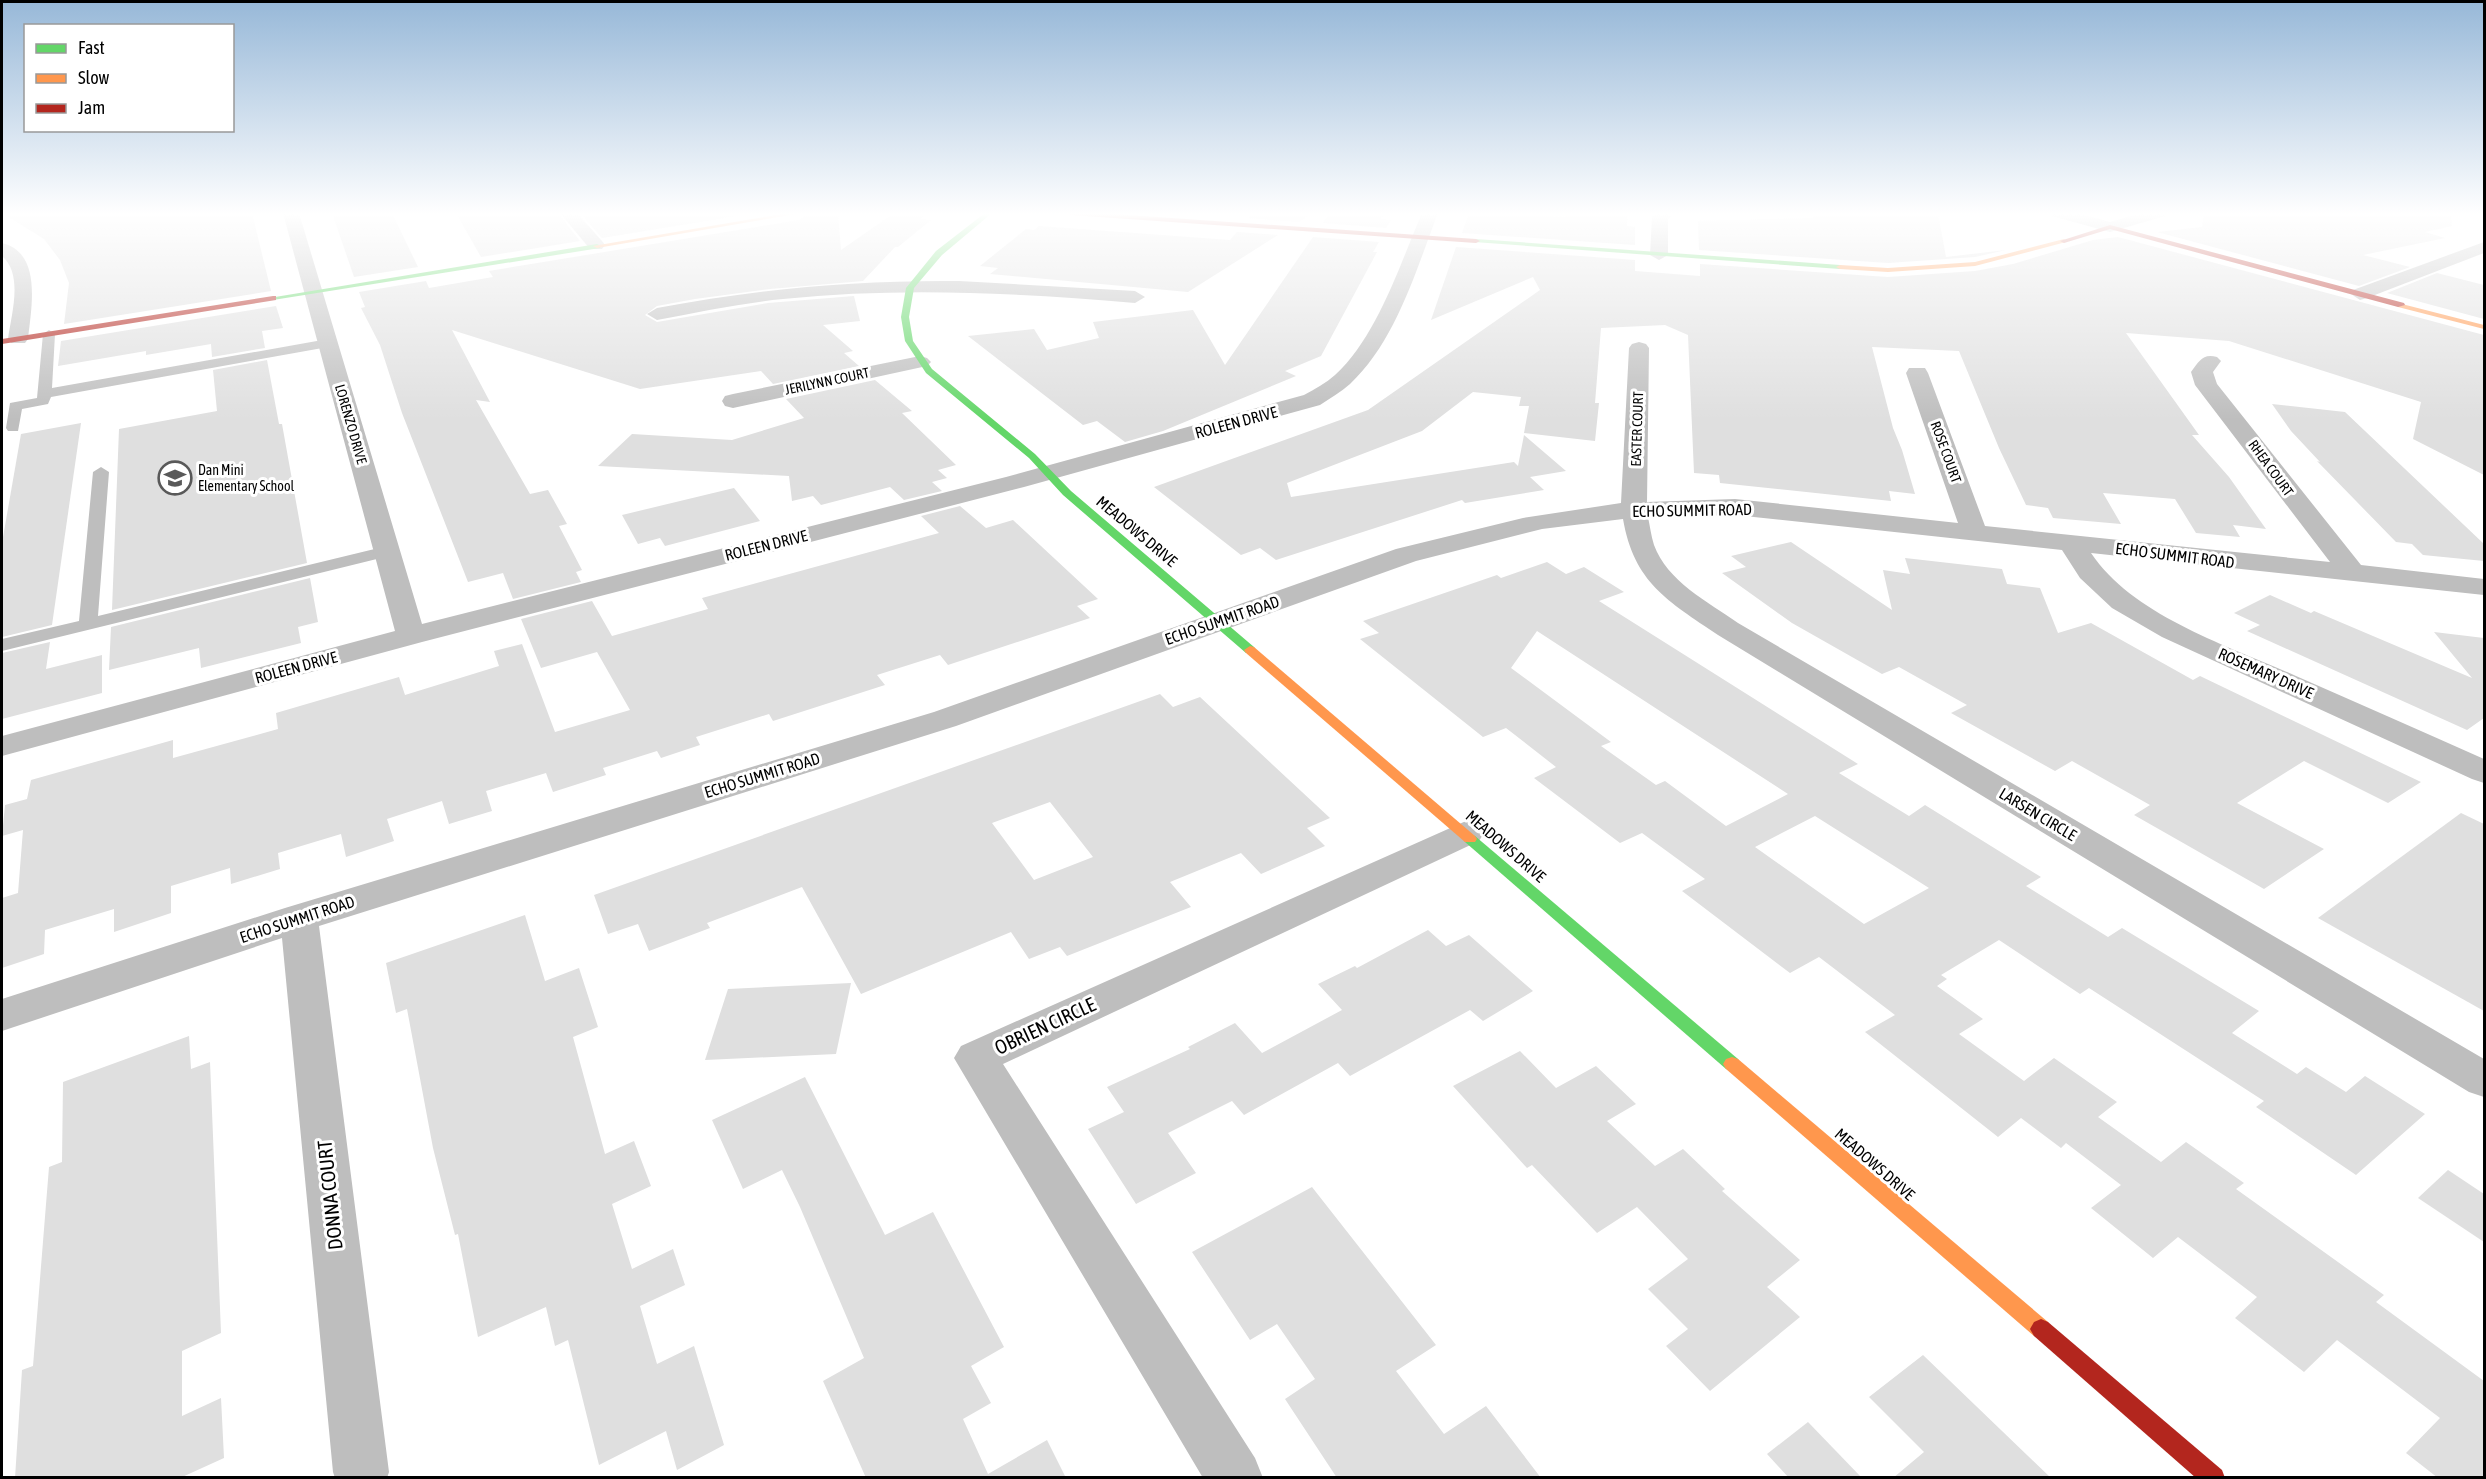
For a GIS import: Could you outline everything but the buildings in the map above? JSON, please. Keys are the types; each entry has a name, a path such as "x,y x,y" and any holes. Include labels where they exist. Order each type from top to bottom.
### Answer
{"street":[{"path":"24,282 10,340 368,282"},
{"name":"LORENZO DRIVE","path":"310,282 411,636"},
{"path":"910,288 915,282"},
{"name":"ROLEEN DRIVE","path":"2,746 411,636 1048,473 1312,400 1344,378 1363,356 1398,282"},
{"path":"2315,282 2484,327"},
{"path":"2360,294 2392,282"},
{"path":"657,314 785,292 986,286 1135,297"},
{"name":"MEADOWS DRIVE","path":"910,288 905,317 909,341 920,362 1032,456 1067,492 2214,1478"},
{"name":"EASTER COURT","path":"1634,510 1639,348"},
{"name":"RHEA COURT","path":"2210,361 2202,372 2206,385 2352,573"},
{"name":"JERILYNN COURT","path":"733,401 920,362"},
{"name":"ROSE COURT","path":"1917,373 1974,532"},
{"name":"ECHO SUMMIT ROAD","path":"2,1015 299,918 945,719 1406,555 1476,536 1563,518 1634,510 1736,507 2484,587"},
{"name":"LARSEN CIRCLE","path":"1634,510 1641,546 1659,576 1680,596 1728,629 2484,1080"},
{"name":"ROSEMARY DRIVE","path":"2071,543 2090,572 2122,602 2172,631 2484,772"},
{"name":"OBRIEN CIRCLE","path":"1235,1478 975,1058 1466,833"},
{"name":"DONNA COURT","path":"299,918 361,1472"}],"lane":[{"path":"13,428 8,407 43,401 49,334"},
{"path":"45,394 328,343"},
{"path":"88,624 101,472"},
{"path":"2,645 387,551"}],"traffic: fast":[{"path":"273,298 373,282"},
{"path":"915,282 910,288 905,317 909,341 929,371 1032,456 1067,493 1250,650"},
{"path":"1470,839 1732,1064"}],"traffic: slow":[{"path":"2401,305 2484,327"},
{"path":"1250,650 1470,839"},
{"path":"1732,1064 2041,1329"}],"traffic: jam":[{"path":"2315,282 2401,305"},
{"path":"2,342 273,298"},
{"path":"2041,1329 2214,1478"}],"place":[{"name":"Dan Mini Elementary School","path":"175,478"}]}
